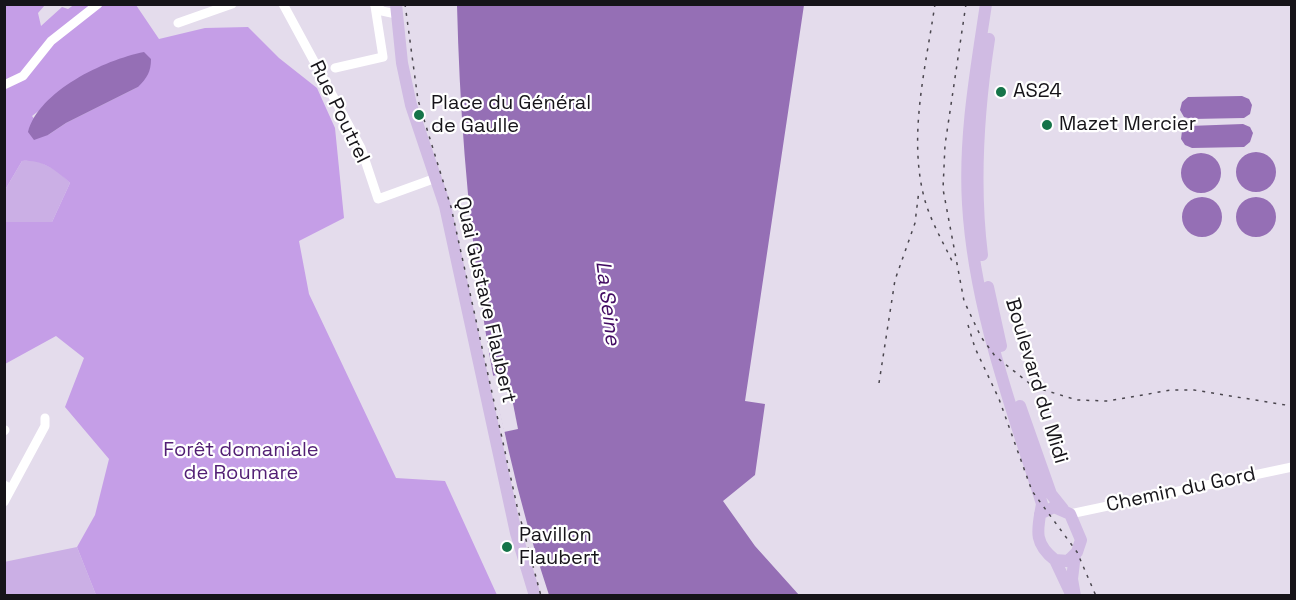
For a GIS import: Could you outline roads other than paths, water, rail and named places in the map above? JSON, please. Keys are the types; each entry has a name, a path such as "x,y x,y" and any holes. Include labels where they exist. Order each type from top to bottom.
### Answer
{"main road":[{"name":"Boulevard du Midi","path":"986,4 969,121 968,203 985,316 1042,504 1040,514"},
{"name":"Boulevard du Midi","path":"968,203 975,188 979,110 994,4"},
{"name":"Quai Gustave Flaubert","path":"396,9 411,105 436,178 466,296 516,534 535,596"},
{"name":"Boulevard du Midi","path":"969,121 984,266 1002,352 1048,488 1066,512"},
{"path":"1046,508 1066,512 1081,540 1075,554 1072,579 1073,596 1055,560 1040,540 1036,525 1040,514 1046,508"},
{"path":"1055,560 1068,561 1075,554"}],"street":[{"path":"4,85 23,76 51,41 98,4"},
{"path":"178,23 232,4"},
{"name":"Rue Poutrel","path":"283,4 361,148 378,199 436,178"},
{"path":"374,5 382,11 396,9"},
{"path":"334,68 383,57 374,5"},
{"path":"4,502 8,487 45,426 45,418"},
{"name":"Chemin du Gord","path":"1066,512 1292,467"}],"water":[{"name":"La Seine","path":"457,5 804,5 745,401 765,404 755,475 723,501 755,546 799,595 549,595 527,523 509,451 481,304 465,155"},
{"path":"144,52 151,59 150,68 146,78 138,87 66,123 48,135 34,140 28,132 45,103 59,91 93,70"},
{"path":"1242,96 1249,99 1252,105 1250,114 1244,118 1192,119 1184,117 1180,110 1182,102 1188,97"},
{"path":"1243,124 1250,127 1253,133 1250,142 1244,147 1192,148 1185,145 1181,139 1182,131 1189,126"},
{"path":"1256,152 1264,153 1270,158 1275,164 1275,180 1270,186 1264,191 1256,192 1248,191 1242,186 1237,180 1236,172 1237,164 1242,158 1248,153"},
{"path":"1201,153 1209,154 1215,159 1220,165 1220,181 1215,187 1209,192 1201,193 1193,192 1187,187 1182,181 1181,173 1182,165 1187,159 1193,154"},
{"path":"1202,197 1216,203 1222,217 1216,231 1202,237 1188,231 1182,217 1188,203"},
{"path":"1256,197 1264,198 1270,203 1275,209 1275,225 1270,231 1264,236 1256,237 1248,236 1242,231 1237,225 1236,217 1237,209 1242,203 1248,198"}],"railway":[{"path":"405,4 418,100 451,207 517,506 541,596"},
{"path":"935,4 920,100 918,149 924,197 952,261"},
{"path":"966,4 945,145 943,189 964,301 981,337 995,356 1034,387 1077,400 1108,401 1171,390 1194,390 1292,406"},
{"path":"879,383 895,280 915,223 919,190"},
{"path":"968,325 975,348 999,399 1032,491 1077,552 1096,596"}],"place":[{"name":"AS24","path":"1001,92"},
{"name":"Place du Général de Gaulle","path":"419,115"},
{"name":"Mazet Mercier","path":"1047,125"},
{"name":"Pavillon Flaubert","path":"507,547"}],"park label":[{"name":"Forêt domaniale de Roumare","path":"241,462"}]}
